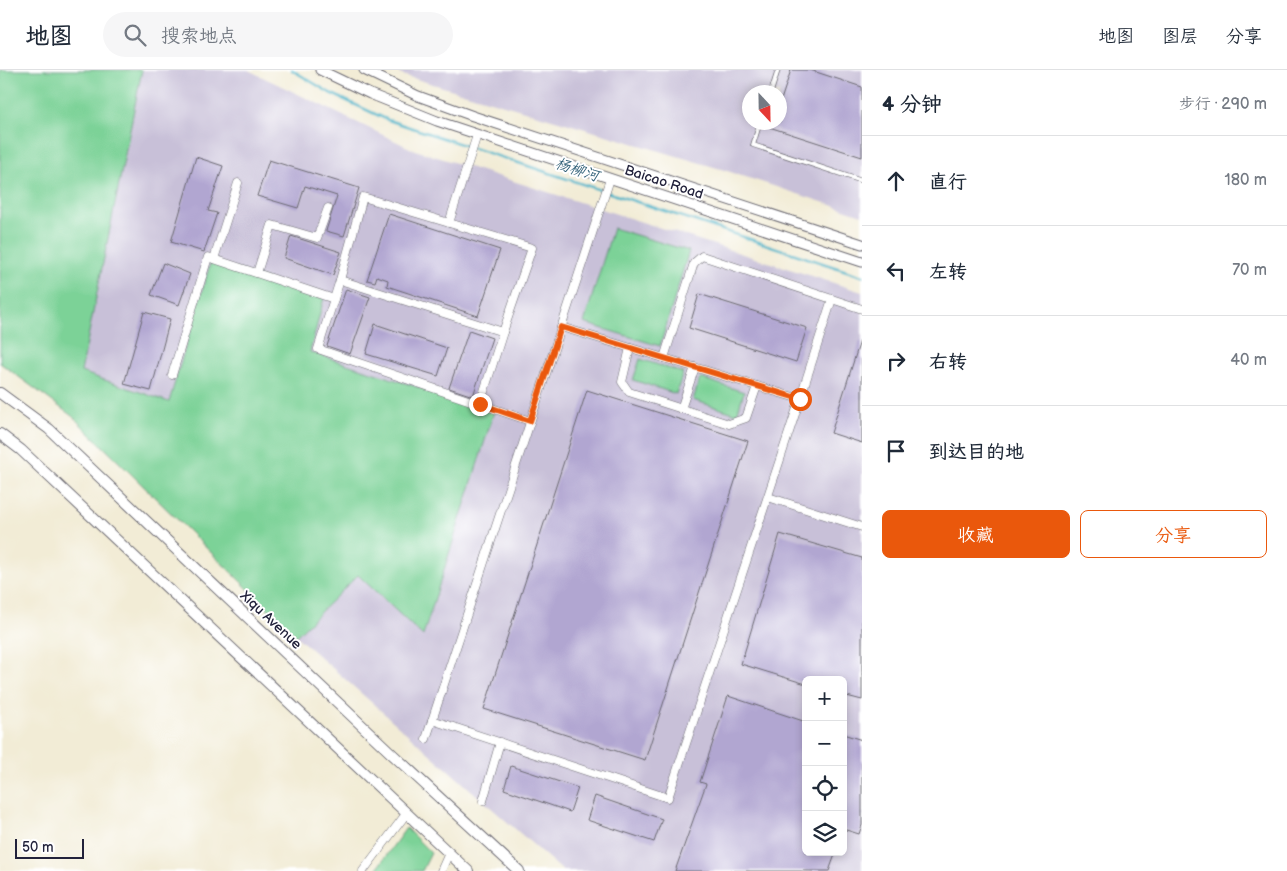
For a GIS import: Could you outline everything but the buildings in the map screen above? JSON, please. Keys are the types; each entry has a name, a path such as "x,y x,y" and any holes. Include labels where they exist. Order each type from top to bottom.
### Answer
{"main road":[{"name":"Xiqu Avenue","path":"0,393 49,429 377,740 519,871"},
{"path":"0,434 29,456 468,871"}],"street":[{"name":"Baicao Road","path":"320,70 476,139 609,183 862,262"},
{"name":"Baicao Road","path":"364,70 418,96 473,116 862,244"},
{"path":"449,223 476,139"},
{"path":"214,259 238,183"},
{"path":"426,739 609,183"},
{"path":"480,404 532,248 363,197 340,280 318,349 530,421"},
{"path":"257,273 272,225 317,238 328,208"},
{"path":"664,358 694,263 702,256 862,309"},
{"path":"172,375 208,257 334,299"},
{"path":"340,280 503,332"},
{"path":"432,720 668,798 832,299"},
{"path":"561,327 800,399"},
{"path":"630,348 622,382 629,392 729,424 746,418 757,386"},
{"path":"681,409 695,367"},
{"path":"768,497 862,527"},
{"path":"483,800 500,742"},
{"path":"362,871 406,814"},
{"path":"441,871 448,853"}],"lane":[{"path":"773,85 778,70"},
{"path":"758,130 753,145 862,181"}],"shaded area":[{"path":"142,70 248,70 412,149 862,292 862,871 563,871 296,636 72,416"},
{"path":"400,70 862,70 862,215 724,170 399,74"}],"green space":[{"path":"0,70 142,70 81,372 169,402 211,261 324,298 310,352 494,412 423,636 358,575 296,636 72,416 0,363"},
{"path":"613,228 689,251 660,346 584,323"},
{"path":"640,359 683,373 676,394 633,380"},
{"path":"700,378 744,392 737,414 693,400"},
{"path":"406,828 431,853 422,871 375,871"}],"waterway":[{"name":"杨柳河","path":"292,70 330,93 388,120 862,276"}],"route":[{"path":"480,404 530,421 561,327 800,399"}]}
